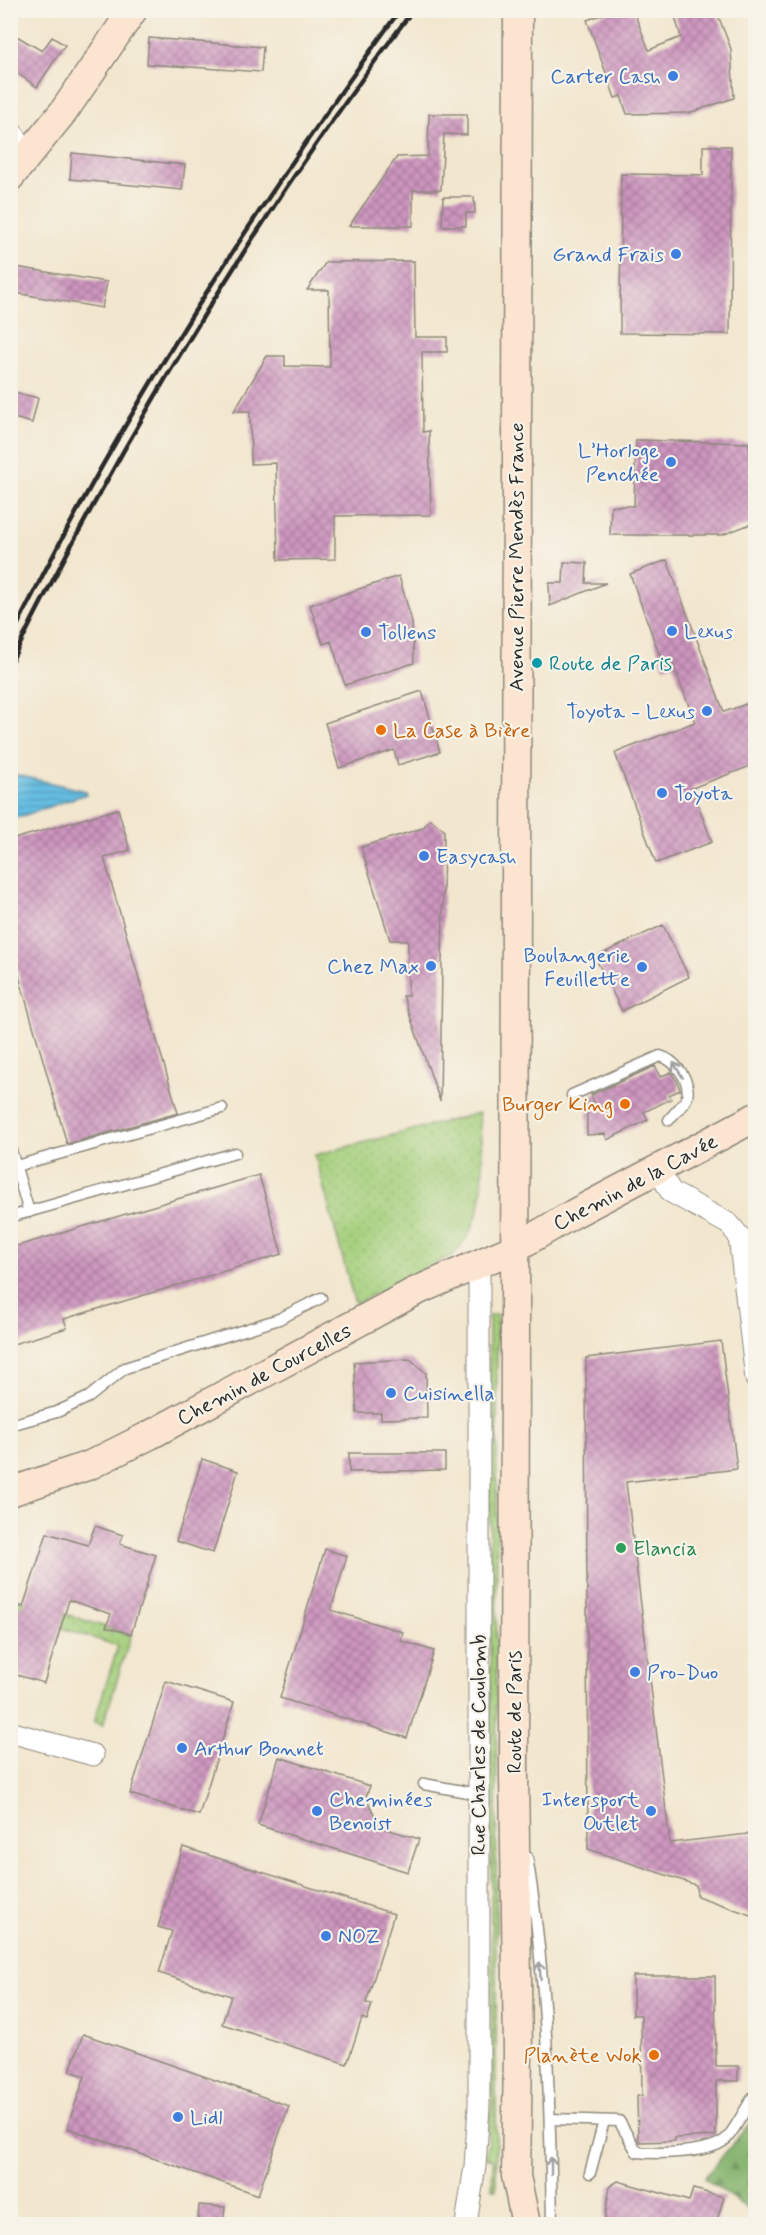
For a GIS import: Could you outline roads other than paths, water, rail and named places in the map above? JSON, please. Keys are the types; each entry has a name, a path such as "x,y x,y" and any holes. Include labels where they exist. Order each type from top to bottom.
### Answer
{"main road":[{"path":"10,177 30,155 133,10"},
{"name":"Avenue Pierre Mendès France","path":"515,1248 518,10"},
{"name":"Chemin de la Cavée","path":"515,1248 573,1214 756,1117"},
{"name":"Chemin de Courcelles","path":"10,1492 90,1465 414,1292 515,1248"},
{"name":"Route de Paris","path":"515,1248 514,1774 518,2051 516,2176 525,2224"},
{"name":"Route de Paris","path":"506,2224 506,2195 516,2176"}],"street":[{"path":"10,130 30,155"},
{"path":"658,1169 671,1192 729,1224 739,1236 756,1379"},
{"name":"Rue Charles de Coulomb","path":"466,2224 479,2107 479,1264"},
{"path":"10,1732 93,1755"}],"lane":[{"path":"572,1095 660,1056 676,1065 687,1088 686,1099 669,1120"},
{"path":"16,1167 222,1108"},
{"path":"10,1147 29,1212"},
{"path":"10,1217 234,1153"},
{"path":"10,1425 57,1412 89,1397 125,1368 279,1319 321,1298"},
{"path":"514,1774 534,1895 550,2120 552,2224"},
{"path":"424,1784 478,1794"},
{"path":"550,2120 619,2121 637,2152 657,2154 710,2147 726,2139 756,2093"},
{"path":"590,2173 604,2121"}],"water":[{"path":"13,774 85,791 86,794 11,820"}],"railway":[{"path":"10,640 96,476 191,317 293,162 400,10"},
{"path":"10,664 99,494 196,328 301,166 413,10"}],"place":[{"name":"Carter Cash","path":"673,76"},
{"name":"Grand Frais","path":"676,254"},
{"name":"L’Horloge Penchée","path":"671,462"},
{"name":"Lexus","path":"672,631"},
{"name":"Tollens","path":"366,632"},
{"name":"Route de Paris","path":"537,663"},
{"name":"Toyota - Lexus","path":"707,711"},
{"name":"La Case à Bière","path":"381,730"},
{"name":"Toyota","path":"662,793"},
{"name":"Easycash","path":"424,856"},
{"name":"Chez Max","path":"431,966"},
{"name":"Boulangerie Feuillette","path":"642,967"},
{"name":"Burger King","path":"625,1104"},
{"name":"Cuisinella","path":"391,1393"},
{"name":"Elancia","path":"621,1548"},
{"name":"Pro-Duo","path":"635,1672"},
{"name":"Arthur Bonnet","path":"182,1748"},
{"name":"Cheminées Benoist","path":"317,1811"},
{"name":"Intersport Outlet","path":"651,1811"},
{"name":"NOZ","path":"326,1936"},
{"name":"Planète Wok","path":"654,2055"},
{"name":"Lidl","path":"178,2117"}]}
